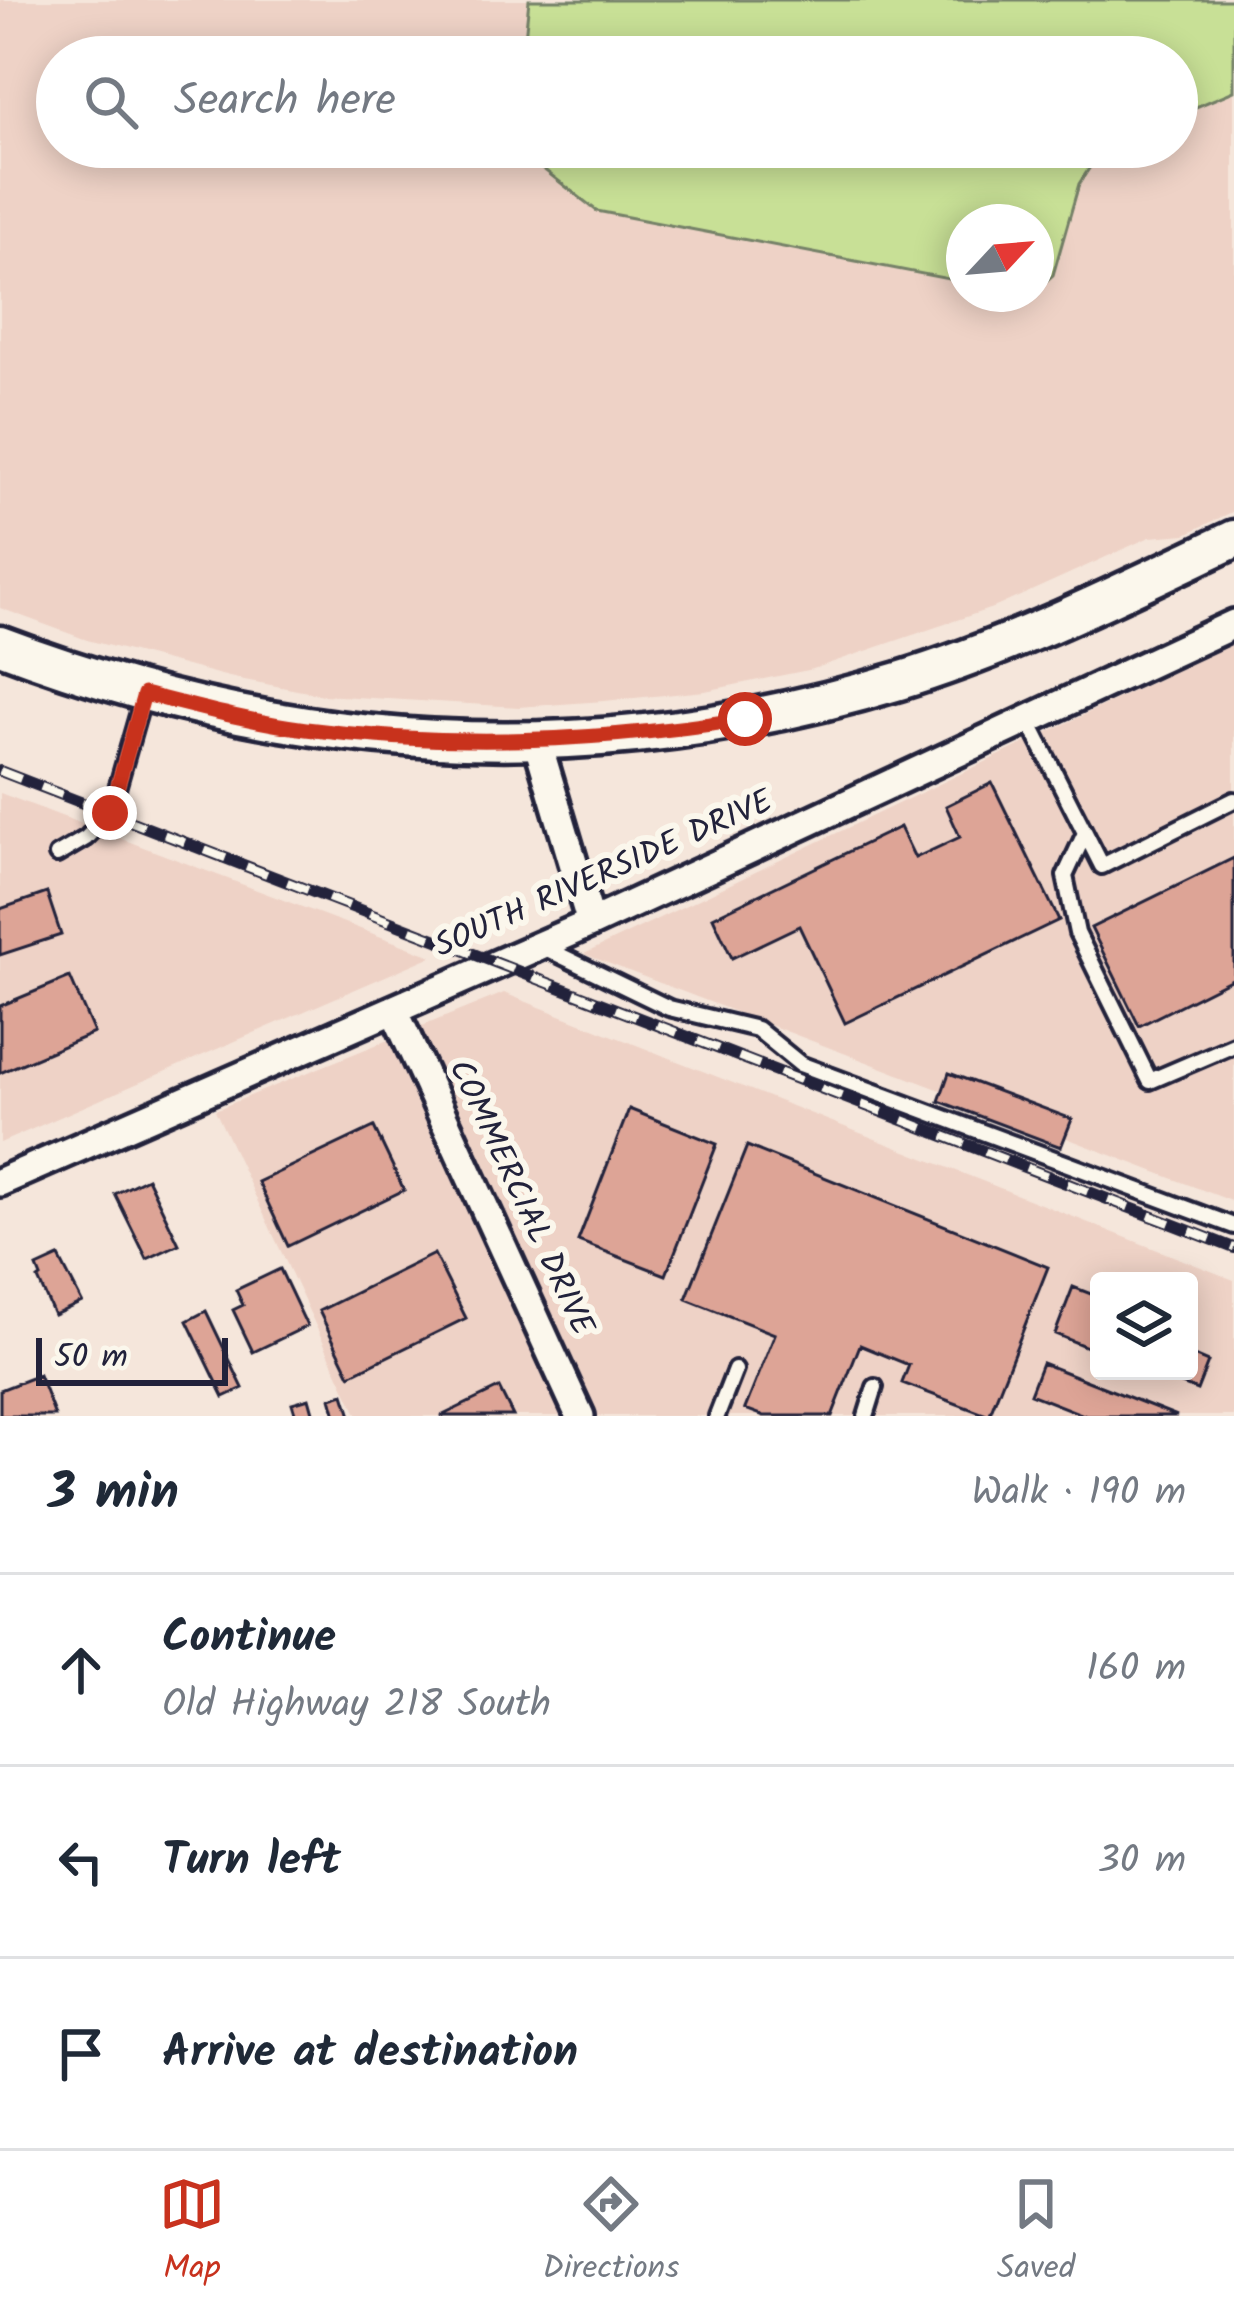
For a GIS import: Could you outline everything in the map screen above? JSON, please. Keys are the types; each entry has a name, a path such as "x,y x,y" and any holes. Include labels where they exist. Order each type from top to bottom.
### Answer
{"main road":[{"path":"0,645 144,694 304,729 537,741 641,736 745,719 902,680 981,651 1234,539"}],"street":[{"name":"SOUTH RIVERSIDE DRIVE","path":"0,1182 591,923 1233,625"},
{"path":"537,741 591,923"},
{"name":"COMMERCIAL DRIVE","path":"394,1010 580,1416"}],"lane":[{"path":"56,854 86,838 110,813 144,694"},
{"path":"1028,720 1102,866 1234,800"},
{"path":"1085,833 1065,876 1077,933 1150,1081 1234,1045"},
{"path":"538,945 669,1008 757,1029 800,1064 1234,1226"},
{"path":"717,1416 735,1370"},
{"path":"866,1416 875,1387"}],"shaded area":[{"path":"0,0 1234,0 1234,511 1186,534 1150,537 998,606 813,669 705,691 518,707 323,695 229,677 87,640 0,608"},
{"path":"1234,643 1234,1202 584,954"},
{"path":"0,793 432,956 0,1143"},
{"path":"504,993 1234,1280 1234,1416 358,1416 215,1110"}],"green space":[{"path":"529,0 1234,0 1234,91 1198,106 1198,36 525,36"},
{"path":"542,168 1089,168 1079,184 1054,272 1054,204 946,204 946,279 597,211"}],"building":[{"path":"992,783 1059,920 845,1023 799,926 732,958 713,917 900,827 915,858 960,837 946,806"},
{"path":"1234,858 1234,978 1139,1026 1091,928"},
{"path":"47,893 61,935 0,955 0,909"},
{"path":"70,977 94,1033 0,1073 0,1006"},
{"path":"949,1073 1072,1119 1061,1147 939,1101"},
{"path":"629,1109 717,1144 666,1275 578,1241"},
{"path":"374,1127 404,1190 288,1246 258,1182"},
{"path":"747,1146 1048,1267 989,1416 902,1383 909,1365 860,1345 832,1416 764,1416 745,1409 775,1334 686,1299"},
{"path":"147,1178 179,1244 147,1259 115,1194"},
{"path":"434,1254 466,1318 350,1375 319,1311"},
{"path":"59,1257 82,1302 54,1315 37,1267"},
{"path":"280,1269 307,1326 253,1352 233,1310 243,1305 236,1290"},
{"path":"1073,1287 1090,1294 1090,1348 1055,1334"},
{"path":"206,1311 243,1388 224,1397 187,1321"},
{"path":"1198,1358 1208,1362 1197,1390 1172,1380 1198,1380"},
{"path":"1042,1363 1177,1416 1086,1416 1030,1394"},
{"path":"39,1375 55,1416 0,1416 0,1390"},
{"path":"499,1388 513,1416 441,1416"},
{"path":"344,1394 351,1416 336,1416 331,1398"},
{"path":"309,1398 314,1416 296,1416 292,1403"}],"railway":[{"path":"0,771 1234,1248"}],"route":[{"path":"110,813 144,694 304,729 472,741 641,736 745,719"}]}
